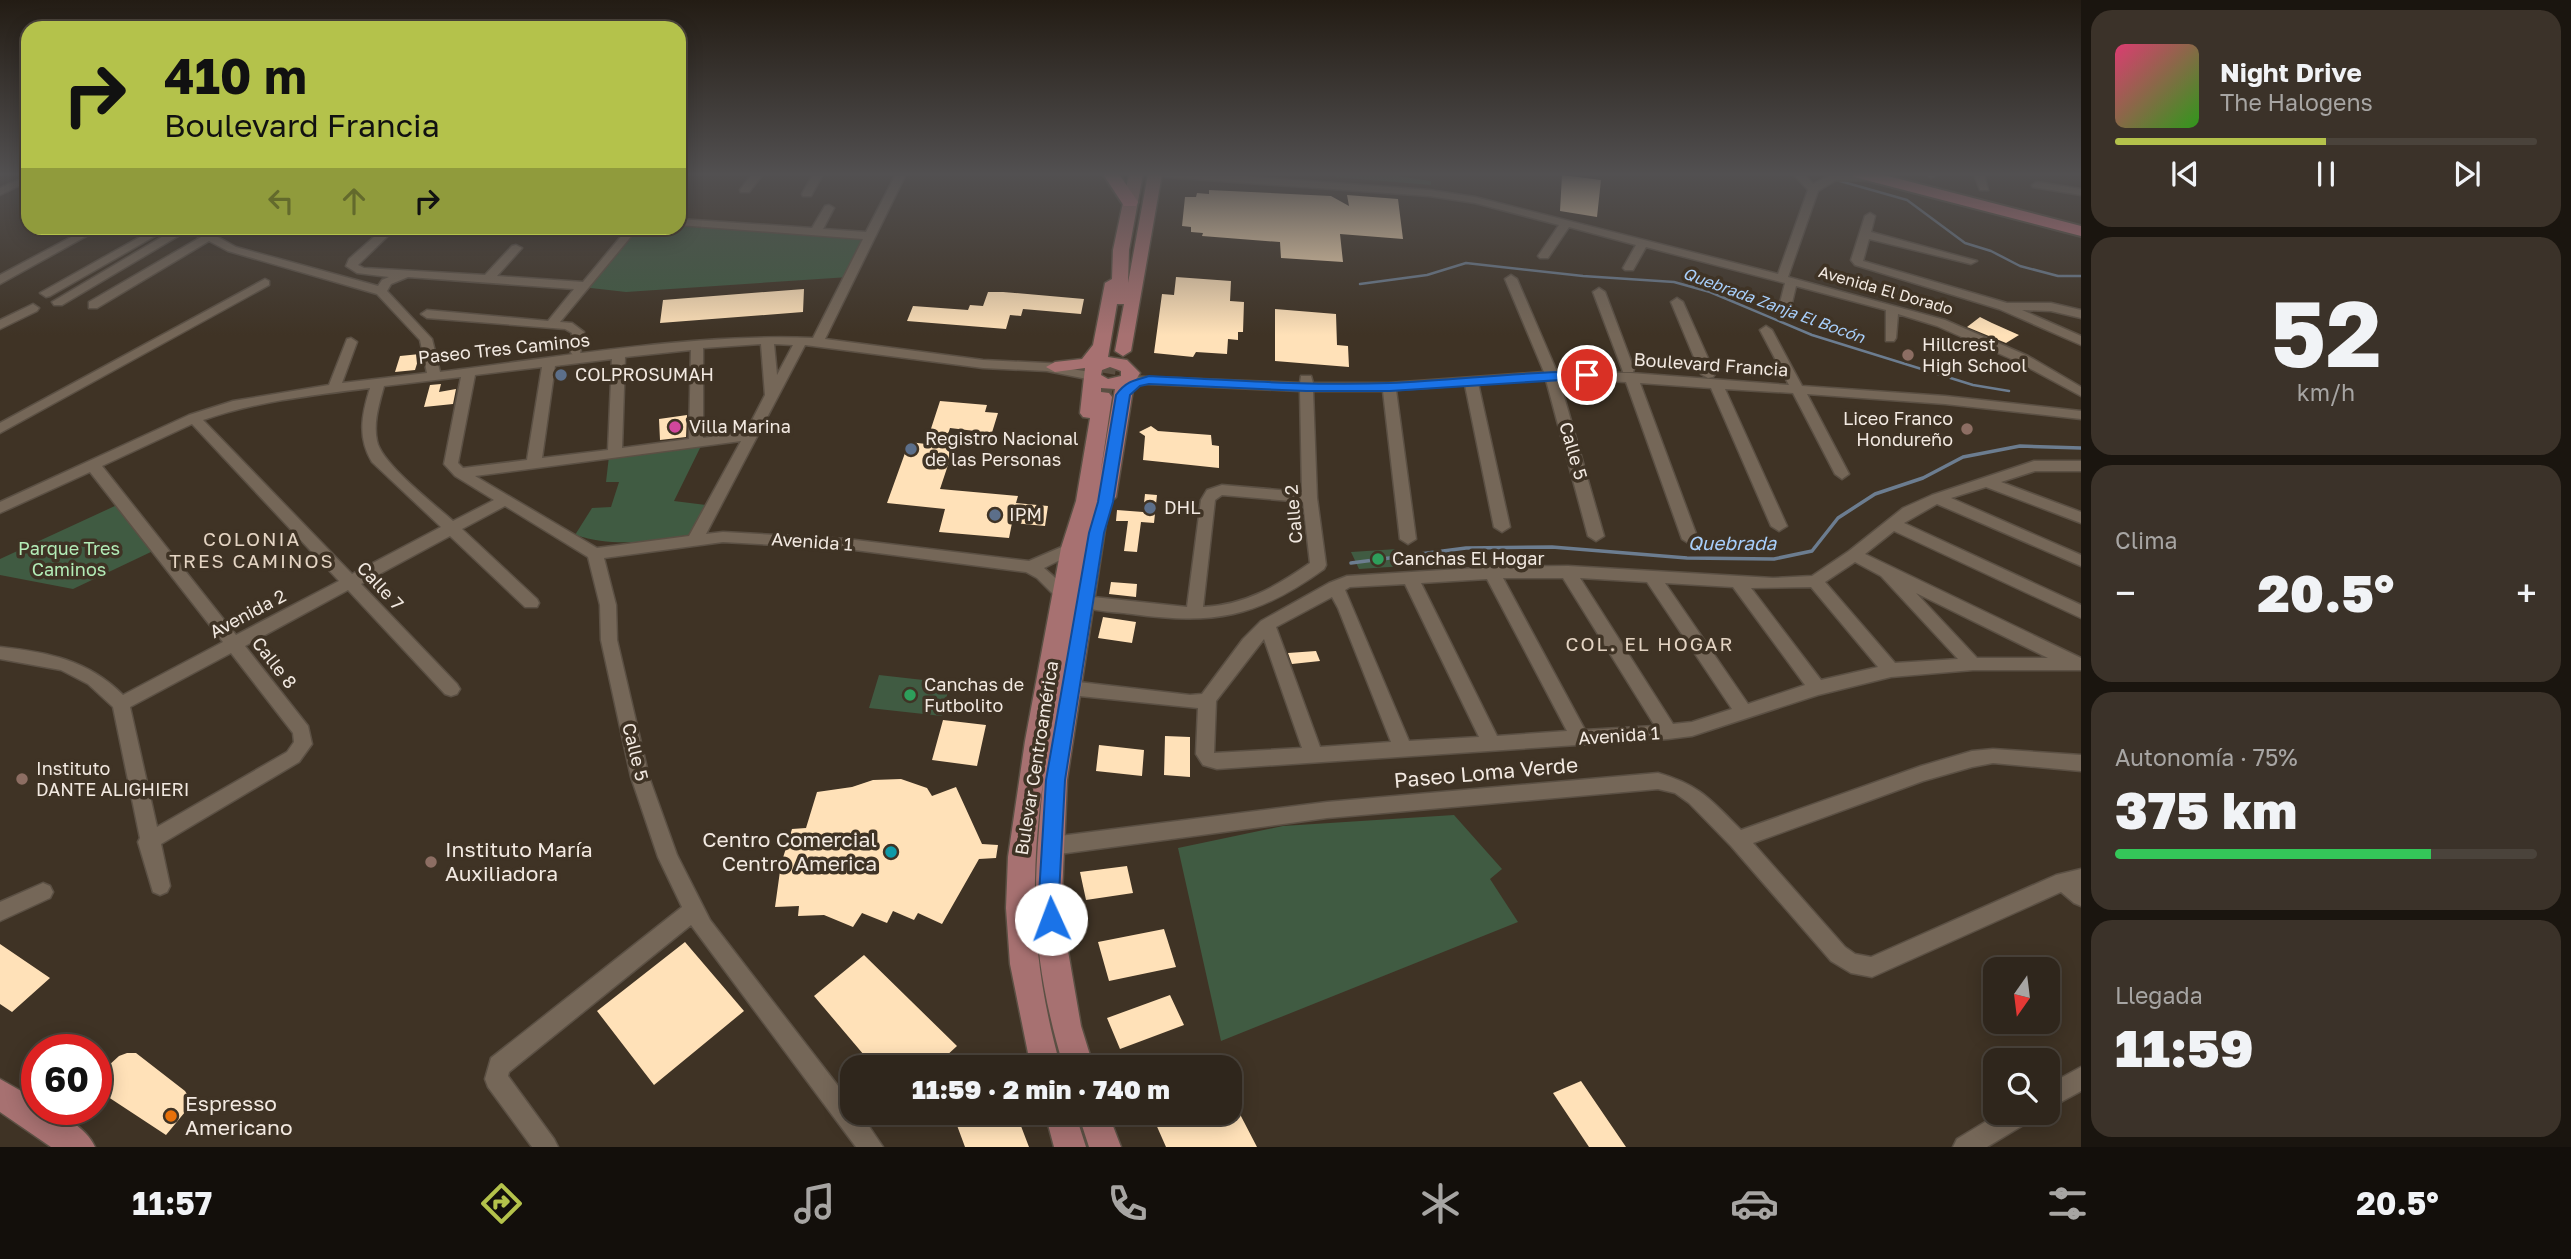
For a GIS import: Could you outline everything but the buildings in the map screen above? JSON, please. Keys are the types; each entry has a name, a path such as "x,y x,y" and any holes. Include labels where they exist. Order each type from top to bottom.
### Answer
{"main road":[{"name":"Bulevar Centroamérica","path":"1075,1055 1066,1026 1054,951 1049,895 1055,780 1070,688 1074,598 1086,501 1112,373 1142,283 1130,275 1121,250 1125,228"},
{"name":"Bulevar Centroamérica","path":"1130,275 1142,228"},
{"name":"Bulevar Centroamérica","path":"1112,373 1114,281 1130,275"},
{"path":"1056,369 1085,379 1112,373 1137,367 1149,377 1133,384 1112,373 1089,362 1056,369"},
{"name":"Bulevar Centroamérica","path":"1042,1055 1020,927 1020,859 1074,598"},
{"path":"0,1094 79,1147"},
{"path":"1064,1125 1070,1147"},
{"path":"1097,1125 1105,1147"}],"street":[{"path":"755,228 870,236"},
{"path":"816,232 818,228"},
{"path":"817,342 874,228"},
{"path":"1544,256 1563,228"},
{"name":"Avenida El Dorado","path":"1583,228 1892,308 1993,344 2051,375 2080,404"},
{"path":"1785,307 1791,281 1788,266 1801,228"},
{"path":"1866,228 1857,260 1859,263 2003,306 2081,341"},
{"path":"1864,234 1971,261"},
{"path":"0,281 82,235"},
{"path":"46,293 150,235"},
{"path":"58,302 171,235"},
{"path":"207,235 232,249 381,291 426,340 434,376"},
{"path":"382,235 353,261 352,266 361,271 419,273 580,287 590,284 628,235"},
{"path":"93,305 210,236"},
{"path":"1629,268 1643,243"},
{"path":"488,279 516,248"},
{"path":"1750,271 1774,271 1788,266"},
{"path":"1788,266 1791,281"},
{"path":"381,291 386,282 401,274"},
{"name":"Calle 5","path":"1511,279 1550,371 1596,536"},
{"path":"0,429 265,283"},
{"path":"552,324 580,287"},
{"path":"1599,292 1690,539"},
{"path":"1677,302 1779,526"},
{"path":"2003,306 2051,307 2081,314"},
{"path":"0,325 33,308"},
{"path":"1890,338 1892,308"},
{"path":"427,314 552,324 577,329 579,335 576,351"},
{"path":"1766,330 1842,474"},
{"path":"334,388 351,342"},
{"path":"695,540 800,344 817,342 929,358 1056,369"},
{"path":"767,343 772,395"},
{"name":"Paseo Tres Caminos","path":"0,508 194,418 233,405 334,388 697,345 800,344"},
{"path":"696,443 697,345"},
{"path":"615,453 619,356"},
{"path":"534,463 549,364"},
{"name":"Boulevard Francia","path":"1149,377 1390,387 1471,382 1550,371"},
{"name":"Boulevard Francia","path":"1306,383 1550,371 1629,373 2080,404"},
{"path":"468,372 451,464 460,473 595,554"},
{"path":"1471,382 1502,527"},
{"path":"378,383 368,422 371,450 384,467 531,603"},
{"name":"Calle 2","path":"1074,598 1194,614 1236,610 1284,590 1318,565 1310,498 1306,383"},
{"path":"1390,387 1408,539"},
{"name":"Calle 7","path":"194,418 451,689"},
{"path":"460,473 749,436"},
{"name":"Calle 8","path":"92,464 302,731 303,744 293,757 148,842"},
{"path":"1070,688 1189,702 1207,701 1249,643 1267,625 1341,584 1410,577 1568,572 1773,584 1815,581 1854,555 1908,512 1937,498 2034,466 2079,467"},
{"path":"1985,481 2081,518"},
{"path":"1194,614 1208,500 1212,493 1222,490 1310,498"},
{"path":"1937,498 2081,561"},
{"name":"Avenida 2","path":"121,704 505,500"},
{"path":"1892,524 2081,612"},
{"name":"Avenida 1","path":"595,554 723,537 847,544 1029,566 1052,559 1080,538"},
{"name":"Calle 5","path":"595,554 608,605 609,640 640,777 668,857 703,927 872,1147"},
{"path":"1854,555 2078,664"},
{"path":"1318,565 1341,584 1346,608 1403,749"},
{"path":"1029,566 1074,598"},
{"path":"1568,572 1668,732"},
{"path":"1888,572 1973,664"},
{"path":"1492,573 1580,738"},
{"path":"1410,577 1492,744"},
{"path":"1653,577 1743,711"},
{"path":"1815,581 1891,670"},
{"path":"1738,582 1817,688"},
{"path":"1267,625 1314,756"},
{"path":"0,653 45,657 71,665 93,677 121,704 148,842 160,886"},
{"name":"Avenida 1","path":"1207,701 1205,754 1209,760 1314,756 1668,732 1725,720 1743,711 1817,688 1891,670 1973,664 2078,664"},
{"path":"1738,840 1972,758 1993,756 2081,763"},
{"name":"Paseo Loma Verde","path":"1052,846 1327,810 1658,781 1680,787 1696,797 1738,840 1838,954 1851,963 1872,967 2072,880"},
{"path":"2072,880 2081,897"},
{"path":"0,912 43,892"},
{"path":"546,1147 496,1079 499,1066 694,910"},
{"path":"2060,1091 2081,1078"},
{"path":"1965,1147 2002,1125"}],"green space":[{"path":"686,228 740,228 869,237 849,277 626,292 582,287 627,235 686,235"},
{"path":"702,444 674,501 706,505 689,535 619,542 575,535 592,508 611,507 619,482 606,482 609,456"},
{"name":"Parque Tres Caminos","path":"117,505 153,551 73,589 0,575 0,559"},
{"name":"Canchas El Hogar","path":"1397,549 1405,566 1359,569 1351,552"},
{"name":"Canchas de Futbolito","path":"879,675 950,683 942,716 869,708"},
{"path":"1454,815 1502,869 1490,879 1518,922 1221,1041 1178,848 1283,826"}],"waterway":[{"path":"1944,228 1965,243 1991,251 2020,266 2058,276 2081,276"},
{"name":"Quebrada Zanja El Bocón","path":"1360,284 1427,275 1466,263 1583,276 1674,282 1710,292 1812,335 1973,385 2009,391"},
{"name":"Quebrada","path":"1351,563 1466,548 1552,547 1687,558 1774,559 1812,551 1838,518 1875,494 1923,478 1963,457 2020,446 2081,448"}],"tunnel":[{"path":"1103,397 1111,350"}],"place":[{"name":"Hillcrest High School","path":"1908,355"},
{"name":"COLPROSUMAH","path":"561,375"},
{"name":"Villa Marina","path":"675,427"},
{"name":"Liceo Franco Hondureño","path":"1967,429"},
{"name":"Registro Nacional de las Personas","path":"911,449"},
{"name":"DHL","path":"1150,508"},
{"name":"IPM","path":"995,515"},
{"name":"Canchas El Hogar","path":"1378,559"},
{"name":"Canchas de Futbolito","path":"910,695"},
{"name":"Instituto DANTE ALIGHIERI","path":"22,779"},
{"name":"Centro Comercial Centro America","path":"891,852"},
{"name":"Instituto María Auxiliadora","path":"431,862"},
{"name":"Espresso Americano","path":"171,1116"}],"district":[{"name":"COLONIA TRES CAMINOS","path":"252,550"},
{"name":"COL. EL HOGAR","path":"1650,644"}],"route":[{"path":"1051,919 1049,895 1055,780 1096,533 1105,502 1123,395 1128,389 1135,383 1149,380 1306,387 1390,387 1520,376 1587,375"}]}
